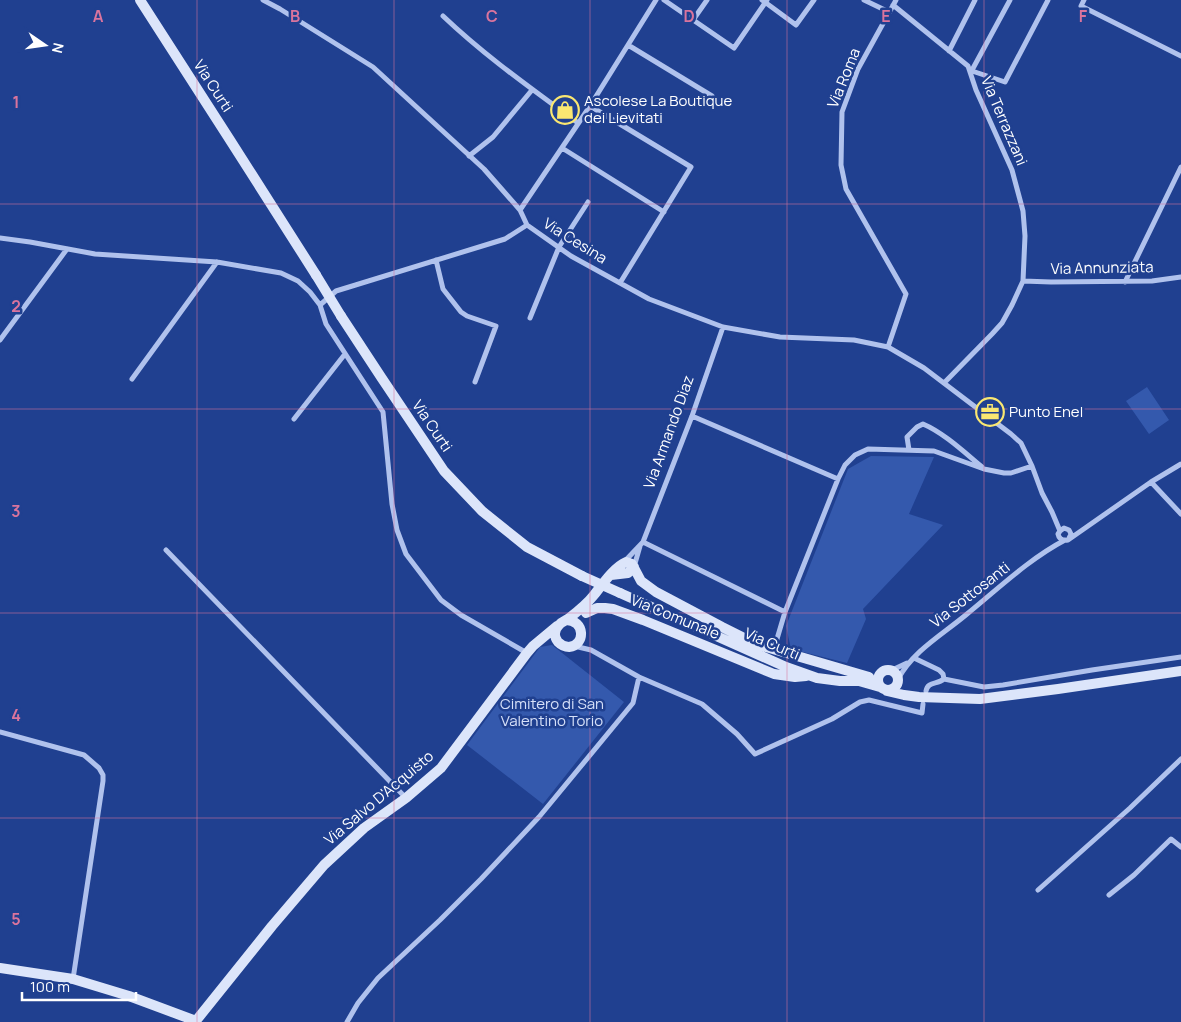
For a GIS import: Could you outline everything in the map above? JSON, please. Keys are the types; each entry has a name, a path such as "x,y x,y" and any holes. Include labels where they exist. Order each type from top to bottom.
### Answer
{"street":[{"name":"Via Curti","path":"140,0 341,316 444,471 482,511 528,546 582,576 786,667 810,676 828,680 859,681 896,694 935,698 980,699 1181,671"},
{"name":"Via Cesina","path":"263,0 373,67 484,169 520,210 528,225 571,256 649,299 722,327 780,337 854,340 888,347 911,360 944,383 1021,443 1052,512"},
{"path":"520,210 590,106 656,0"},
{"path":"664,0 734,48 765,1 796,25 814,0"},
{"path":"693,20 708,0"},
{"path":"864,0 889,12"},
{"path":"949,51 976,0"},
{"path":"1010,0 971,73 1006,82 1048,0"},
{"path":"1084,0 1081,6 1181,56"},
{"name":"Via Roma","path":"888,347 906,294 846,189 841,166 842,112 858,69 895,3"},
{"name":"Via Terrazzani","path":"895,3 968,66 989,122 1012,170 1023,211 1025,236 1023,281"},
{"path":"443,16 469,40 532,90 578,123"},
{"path":"628,45 712,96"},
{"path":"469,156 493,137 532,90"},
{"path":"590,106 691,167 620,283"},
{"path":"562,148 664,212"},
{"path":"1125,282 1181,166"},
{"path":"530,318 559,247 588,202"},
{"path":"320,305 336,291 505,239 528,225"},
{"path":"0,238 95,254 217,262 281,273 298,281 320,305 326,324 383,412 392,504 397,530 406,554 441,600 461,616 527,653"},
{"path":"0,340 67,249"},
{"path":"436,260 443,289 461,312 496,326 475,382"},
{"path":"132,379 217,262"},
{"name":"Via Annunziata","path":"1023,281 1152,282 1181,277"},
{"path":"944,383 1002,323 1023,281"},
{"name":"Via Armando Diaz","path":"634,567 692,416 722,327"},
{"path":"294,419 345,354"},
{"path":"692,416 838,479"},
{"path":"909,450 908,437 917,427 923,424 931,427 965,452 984,469"},
{"path":"774,649 785,612 838,479 845,465 855,455 868,449 934,451 984,469 1004,473 1011,473 1032,466"},
{"name":"Via Sottosanti","path":"885,672 908,663 928,643 1050,548 1067,539 1181,464"},
{"path":"1151,482 1181,514"},
{"path":"1052,512 1071,534 1067,539 1060,539 1052,512"},
{"name":"Via Sottosanti","path":"1068,529 1084,528"},
{"path":"1059,532 1062,529 1068,529"},
{"name":"Via Sottosanti","path":"1050,548 1059,532"},
{"path":"642,544 785,612"},
{"name":"Via Armando Diaz","path":"590,599 642,544"},
{"path":"166,550 406,798"},
{"path":"611,575 628,573 634,567 629,563 623,563"},
{"name":"Via Curti","path":"634,567 641,580 668,600 750,641 870,677"},
{"path":"572,646 578,643 590,599"},
{"path":"590,599 562,623 555,633 556,640 565,646 591,650 639,677 702,704 737,734 755,754 832,719 860,702 868,700 922,713 924,704"},
{"name":"Via Comunale","path":"586,613 597,608 614,609 774,674 795,678 810,676"},
{"path":"562,623 573,621 577,623 591,650"},
{"name":"Via Salvo D'Acquisto","path":"195,1021 324,865 364,828 406,798 440,768 527,653 562,623"},
{"path":"541,640 559,642"},
{"path":"926,691 929,684 940,682 944,679 984,687 1181,657"},
{"path":"914,658 939,670 943,674 944,679"},
{"name":"Via Sottosanti","path":"898,681 908,663"},
{"name":"Via Curti","path":"859,681 885,672"},
{"path":"898,681 895,687 884,689 878,678 885,672 895,674 910,696"},
{"path":"347,1022 358,1003 378,978 481,879 539,817 633,702 639,677"},
{"path":"0,732 84,756 96,765 103,775 73,979"},
{"path":"1038,890 1130,808 1181,759"},
{"path":"1109,895 1134,875 1171,839 1181,847"},
{"path":"0,968 73,979 128,996 195,1021"}],"green space":[{"path":"1147,387 1169,420 1149,434 1126,401"},
{"path":"871,456 934,457 909,514 943,525 863,609 866,619 847,663 791,649 786,626 848,469"},
{"name":"Cimitero di San Valentino Torio","path":"552,645 624,702 543,804 467,745 540,647"}],"place":[{"name":"Ascolese La Boutique dei Lievitati","path":"565,110"},
{"name":"Punto Enel","path":"990,412"}]}
